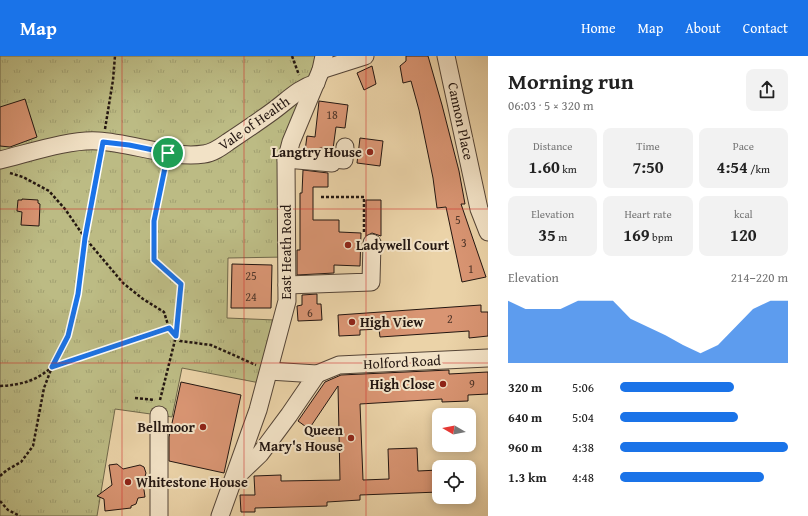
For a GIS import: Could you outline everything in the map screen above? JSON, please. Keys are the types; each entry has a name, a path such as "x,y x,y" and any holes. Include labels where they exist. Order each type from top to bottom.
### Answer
{"street":[{"name":"Vale of Health","path":"4,166 74,142 103,142 129,145 183,155 204,154 214,151 274,110 300,89 320,70 365,56"},
{"name":"Cannon Place","path":"446,56 479,209 488,232"},
{"name":"East Heath Road","path":"220,516 258,410 287,301 287,157 320,70"},
{"path":"287,157 344,160 346,147"},
{"path":"287,157 320,159"},
{"path":"287,285 371,282 372,243"},
{"name":"Holford Road","path":"268,371 317,374 338,365 488,358"},
{"path":"233,481 260,454 317,374"},
{"path":"159,415 159,516"}],"path":[{"path":"0,476 21,462 33,446 44,388 52,367 68,336 78,294 85,238 113,80 115,56"},
{"path":"292,56 299,76"},
{"path":"135,398 160,401 176,336 181,284 154,260 154,221 168,153"},
{"path":"4,166 49,191 65,209 85,238 123,283 143,299 164,312 169,328 180,341 211,345 232,353 268,371"},
{"path":"321,197 364,197 364,237 372,243"},
{"path":"0,386 16,385 42,376 52,367 169,328"},
{"path":"0,501 8,510 20,516"}],"green space":[{"path":"0,56 315,56 314,67 278,158 287,257 228,258 227,318 275,320 260,383 182,368 172,417 115,409 97,516 0,516"}],"building":[{"path":"406,56 428,56 459,171 465,204 461,204 486,277 462,282 446,207 437,208 433,178 419,110 411,81 403,83 400,66 406,61"},
{"path":"372,66 376,84 364,90 357,73"},
{"path":"25,99 37,137 10,147 0,146 0,107"},
{"path":"319,101 348,105 345,128 336,127 333,149 321,148 314,151 305,151 307,136 315,137"},
{"name":"Langtry House","path":"360,138 383,141 380,166 357,163"},
{"path":"303,170 328,173 328,187 313,187 313,220 339,220 339,232 361,233 360,266 334,265 334,273 297,275 297,250 300,250 300,193 302,193"},
{"path":"18,200 38,200 38,203 40,204 39,226 21,225 22,212 17,211"},
{"path":"366,200 381,200 381,236 372,233 366,236"},
{"path":"232,264 272,265 271,308 231,308"},
{"path":"317,294 317,304 321,304 322,320 298,321 297,306 302,305 302,295"},
{"path":"481,305 481,312 488,312 488,336 469,338 469,331 380,337 379,329 360,330 360,335 339,336 338,315"},
{"name":"Queen Mary's House","path":"449,370 449,374 488,372 488,394 468,395 468,401 442,402 442,399 360,404 363,480 389,479 388,449 417,448 418,471 432,470 432,492 360,495 360,500 327,502 327,506 255,508 255,512 241,512 240,495 255,495 254,476 281,475 281,481 340,480 338,386 309,429 298,421 325,382 341,375"},
{"name":"Bellmoor","path":"181,382 241,395 224,473 169,461 169,437"},
{"name":"Whitestone House","path":"117,464 123,469 140,465 144,467 146,473 143,483 145,497 138,498 136,504 131,506 131,508 105,511 104,499 97,496 112,485 109,465"}],"place":[{"name":"Langtry House","path":"370,152"},
{"name":"Ladywell Court","path":"348,245"},
{"name":"High View","path":"352,322"},
{"name":"High Close","path":"443,384"},
{"name":"Bellmoor","path":"203,427"},
{"name":"Queen Mary's House","path":"351,438"},
{"name":"Whitestone House","path":"128,482"}],"route":[{"path":"103,142 129,145 168,153 154,221 154,260 181,284 176,336 169,328 52,367 68,336 78,294 85,238 103,142"}]}
